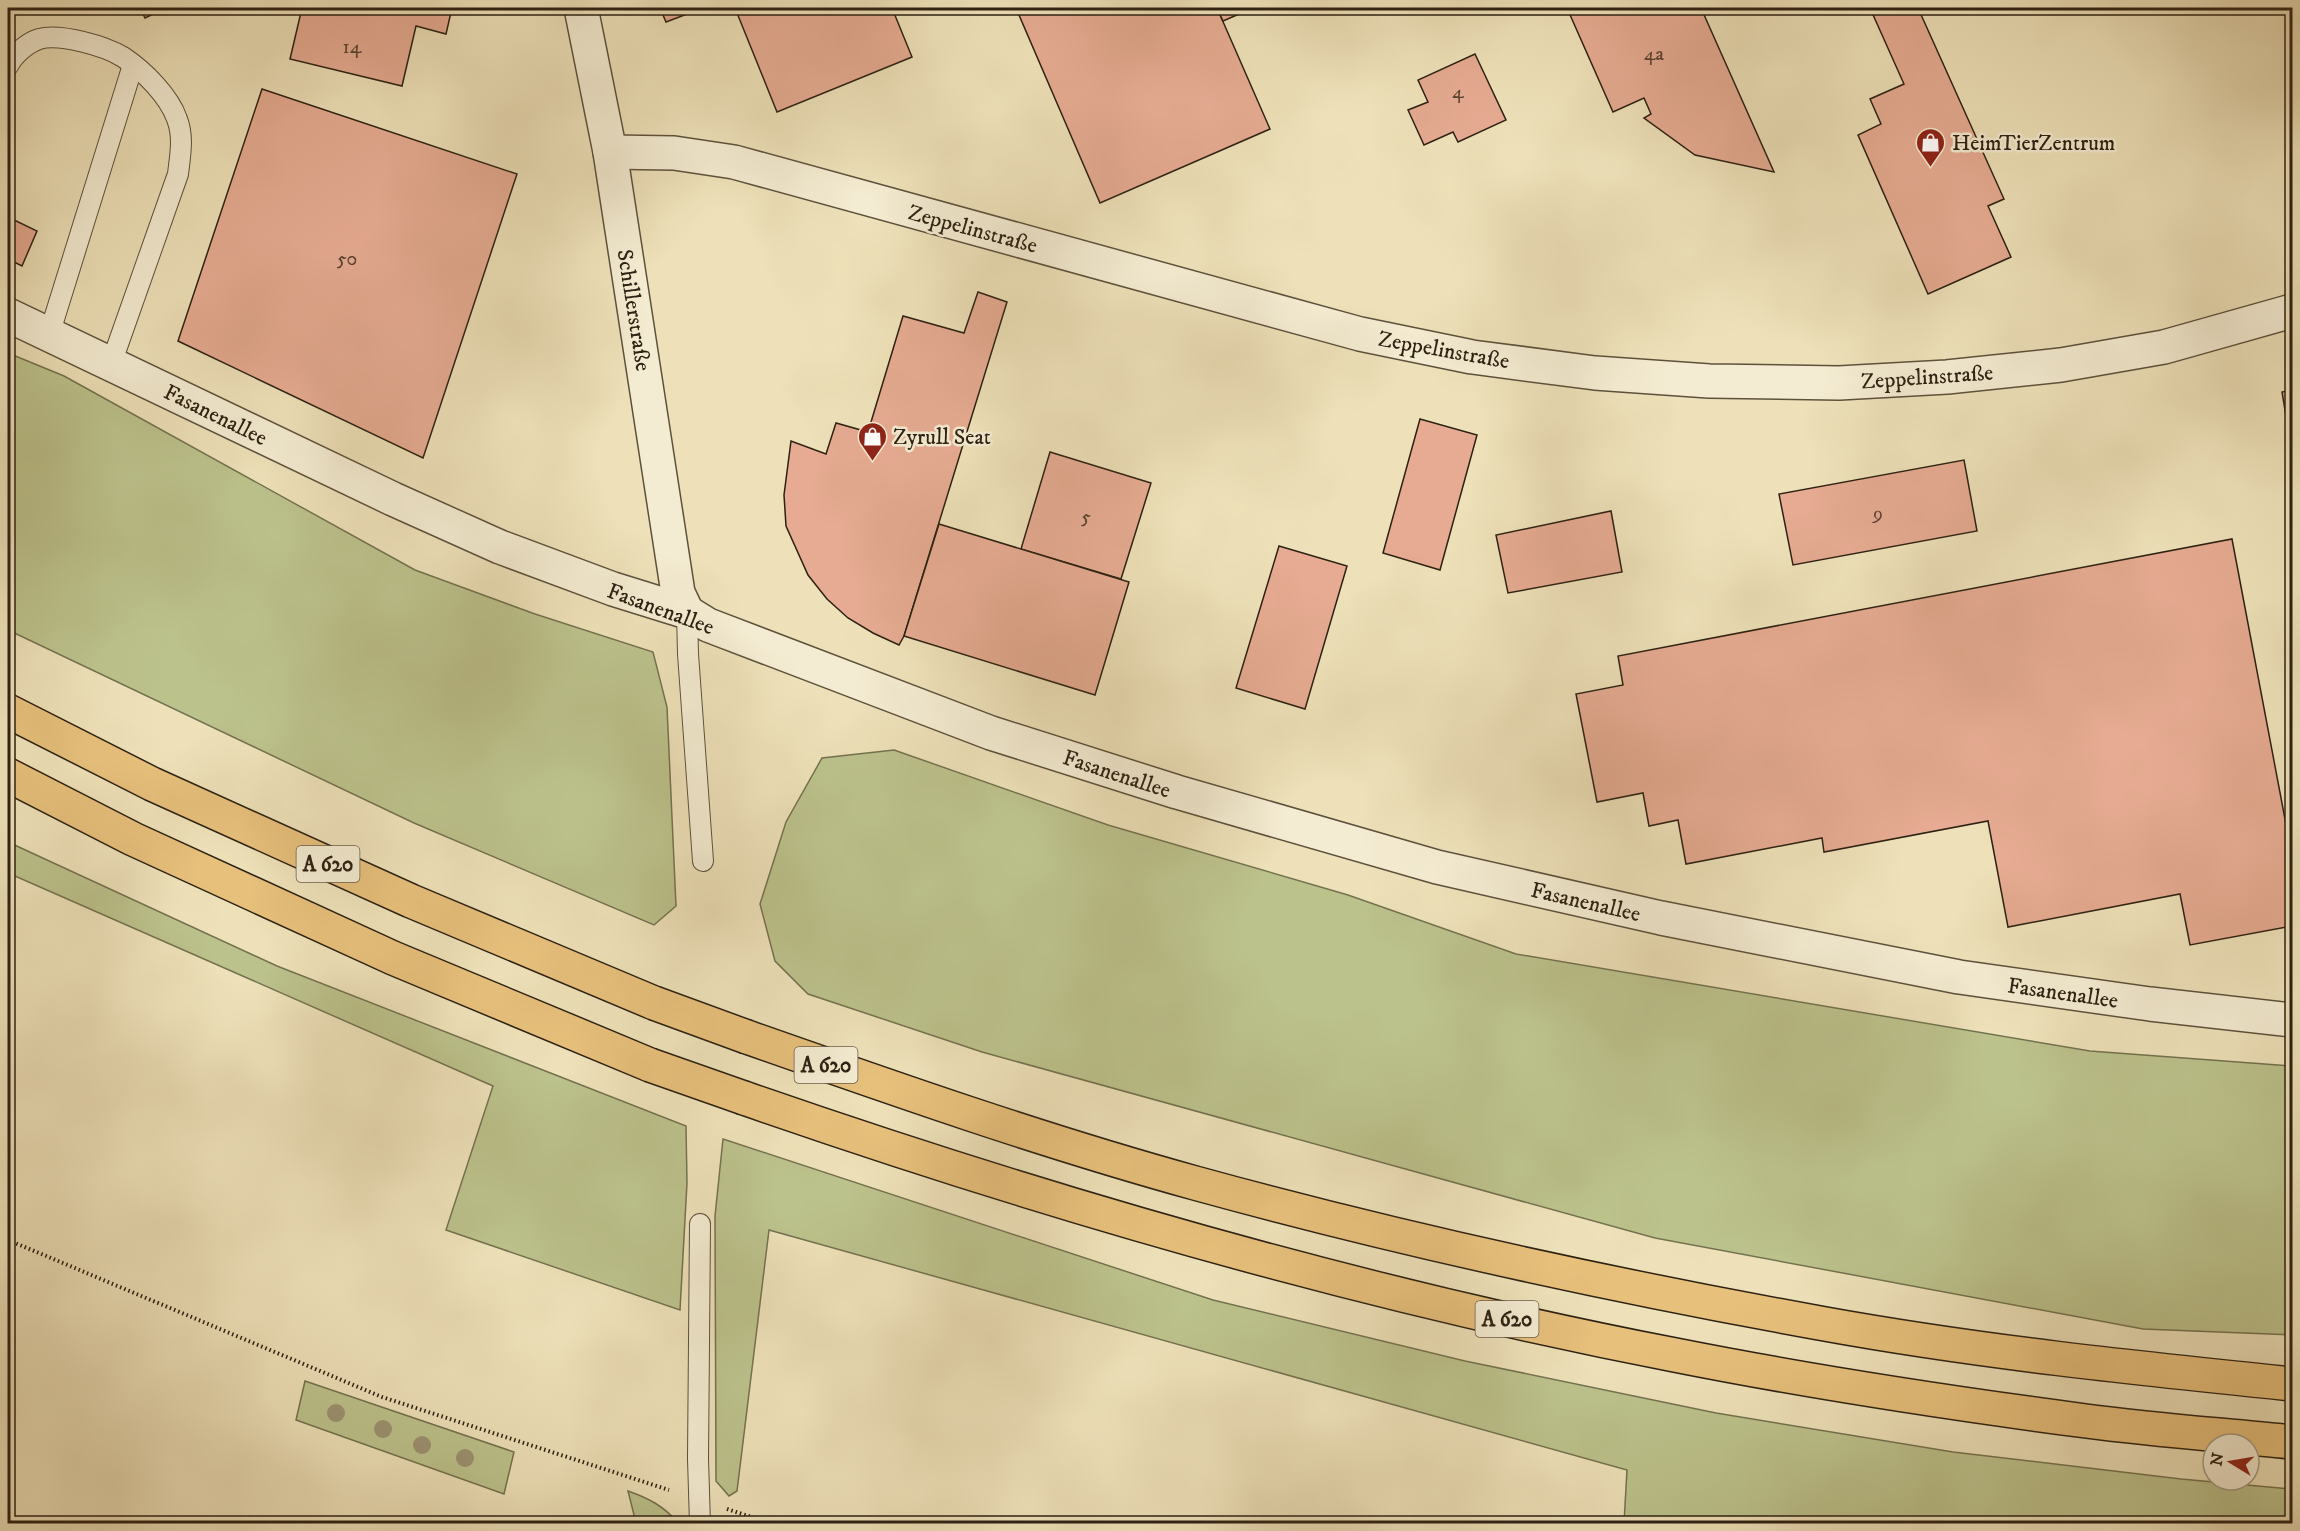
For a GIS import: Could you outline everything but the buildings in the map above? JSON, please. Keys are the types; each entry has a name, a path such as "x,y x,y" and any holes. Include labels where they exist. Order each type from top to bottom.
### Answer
{"highway":[{"name":"A 620","path":"8,711 174,794 411,901 654,1003 905,1093 1182,1179 1462,1250 1656,1292 1829,1325 2094,1364 2292,1384"},
{"name":"A 620","path":"8,776 133,839 393,958 650,1065 912,1156 1179,1238 1451,1307 1673,1355 1838,1385 2089,1421 2292,1442"}],"street":[{"name":"Schillerstraße","path":"581,8 610,152 678,593 687,612"},
{"name":"Zeppelinstraße","path":"610,152 674,153 734,162 1360,334 1472,357 1595,373 1709,381 1839,383 1947,377 2061,365 2164,347 2292,311"},
{"name":"Fasanenallee","path":"8,315 393,499 500,547 613,589 687,612 708,625 991,733 1177,792 1437,867 1661,918 1959,977 2150,1004 2292,1020"}],"lane":[{"path":"8,66 23,49 39,39 63,38 99,47 122,56 133,65 169,104 178,120 182,147 178,174 111,364"},
{"path":"49,335 133,65"},
{"path":"687,612 702,861"},
{"path":"700,1224 700,1524"}],"path":[{"path":"8,1240 382,1397 773,1524"}],"green space":[{"path":"8,353 64,376 415,570 535,614 653,652 667,707 676,906 654,925 414,823 8,630"},
{"path":"894,750 1108,825 1348,895 1516,954 2090,1051 2292,1066 2292,1335 2143,1329 1655,1238 982,1052 808,994 775,961 760,904 786,822 822,758"},
{"path":"8,842 277,966 686,1126 687,1183 680,1310 446,1230 493,1086 8,873"},
{"path":"723,1139 1213,1300 1465,1361 1716,1413 1953,1452 2201,1481 2201,1492 2261,1492 2261,1486 2292,1489 2292,1523 1624,1523 1627,1470 769,1230 737,1491 729,1496 716,1481 715,1216"},
{"path":"305,1381 514,1452 504,1494 296,1420"},
{"path":"628,1491 655,1503 678,1523 636,1523"}],"place":[{"name":"HeimTierZentrum","path":"1931,168"},
{"name":"Zyrull Seat","path":"872,462"}]}
